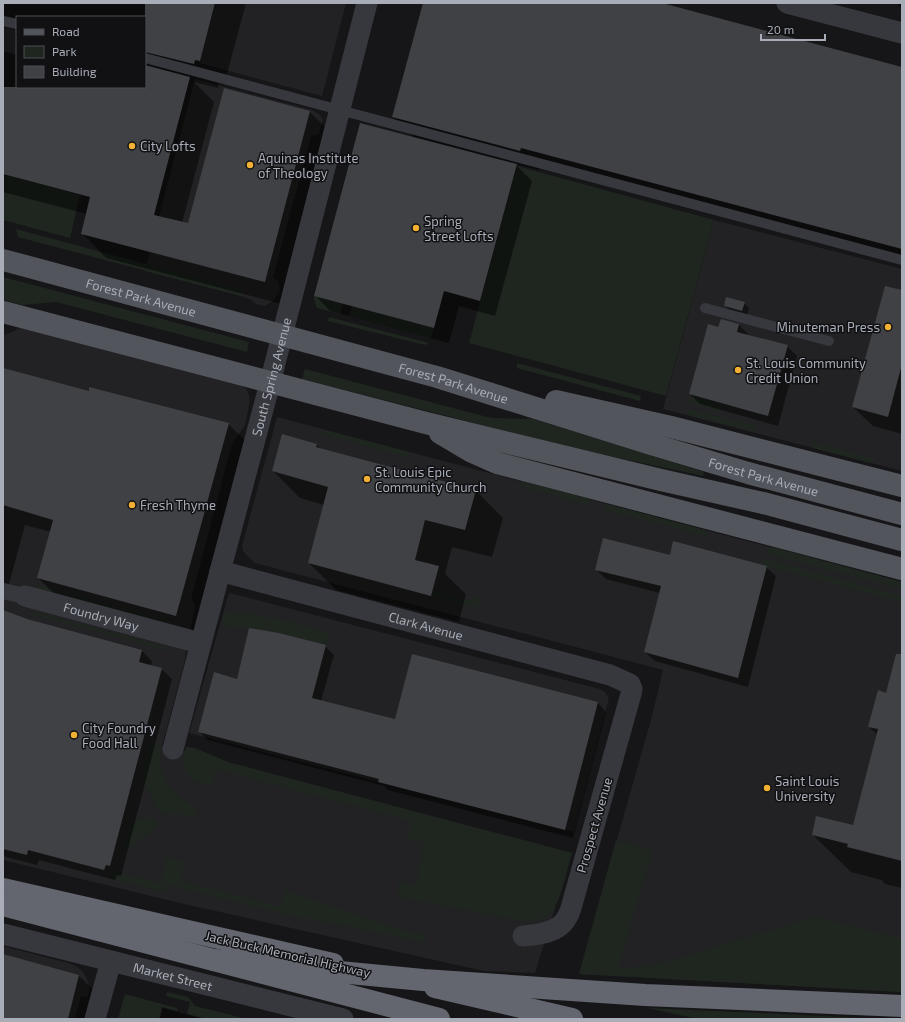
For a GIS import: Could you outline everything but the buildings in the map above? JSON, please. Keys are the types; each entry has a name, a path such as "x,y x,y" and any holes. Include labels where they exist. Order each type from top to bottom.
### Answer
{"highway":[{"name":"Jack Buck Memorial Highway","path":"3,889 572,1019"},
{"name":"Jack Buck Memorial Highway","path":"3,905 439,1019"},
{"path":"214,960 423,980 645,995 902,1006"}],"main road":[{"name":"Forest Park Avenue","path":"3,260 437,377 748,473 902,514"},
{"name":"Forest Park Avenue","path":"3,312 426,423 653,479 763,503 902,540"},
{"path":"437,377 535,396 671,427 902,486"},
{"path":"426,423 447,438 497,464 902,569"}],"street":[{"name":"South Spring Avenue","path":"173,749 270,382 367,3"},
{"path":"787,3 902,33"},
{"name":"Clark Avenue","path":"220,571 610,675 630,684"},
{"name":"Foundry Way","path":"3,590 200,643"},
{"name":"Prospect Avenue","path":"523,936 540,935 555,928 565,921 571,908 631,694 632,689 630,684"},
{"name":"Market Street","path":"3,934 343,1019"},
{"path":"95,1019 110,961"}],"lane":[{"path":"3,21 16,24"},
{"path":"146,58 902,260"},
{"path":"705,308 829,341"}],"shaded area":[{"path":"216,3 346,3 322,96 199,63"},
{"name":"Aquinas Institute of Theology","path":"195,79 312,110 319,114 323,119 319,134 311,137 273,277 279,283 280,290 274,300 265,306 256,304 250,299 241,296 145,271"},
{"path":"714,220 902,269 902,471 663,409"},
{"path":"20,328 241,386 246,388 249,395 250,401 245,425 232,444 192,595 195,606 184,664 162,746 572,853 535,973 484,971 184,904 3,860 3,335"},
{"path":"277,417 902,582 902,992 579,974 652,716 663,670 255,563 243,551 242,546"},
{"path":"230,593 600,689 605,692 609,698 574,832 189,733"},
{"path":"3,946 68,963 76,966 82,971 89,985 89,991 88,997 81,996 75,1019 3,1019"}],"green space":[{"path":"517,166 714,220 666,396 469,343"},
{"path":"3,174 80,195 70,238 3,220"},
{"path":"16,229 243,290 241,296 18,237"},
{"path":"3,277 249,342 247,352 56,302 23,305 3,300"},
{"path":"314,296 343,303 340,314 317,308"},
{"path":"352,306 434,328 431,338 349,316"},
{"path":"329,317 429,343 425,345 328,321"},
{"path":"517,363 641,396 640,401 517,368"},
{"path":"305,369 491,418 533,419 704,472 703,476 581,450 302,379"},
{"path":"692,395 723,404 721,411 689,403"},
{"path":"688,409 756,426 755,432 689,415 687,412"},
{"path":"324,430 409,452 407,457 322,434"},
{"path":"812,442 875,459 870,463 813,448 811,444"},
{"path":"522,481 590,499 588,505 518,486"},
{"path":"610,505 705,530 708,537 603,509"},
{"path":"772,547 902,582 902,589 765,553"},
{"path":"764,559 902,596 902,602 762,565"},
{"path":"37,585 171,621 171,624 36,588"},
{"path":"433,591 470,601 476,597 482,597 478,608 431,596"},
{"path":"32,611 167,647 166,650 32,614"},
{"path":"224,614 251,614 264,616 329,633 326,645 259,629 221,625"},
{"path":"150,743 162,746 160,766 166,782 179,796 195,807 196,817 178,814 178,816 159,811 141,777"},
{"path":"186,747 195,748 231,763 572,853 557,902 548,915 530,922 404,898 399,894 398,884 416,885 424,842 408,839 407,837 411,821 216,769 212,785 209,786 195,780 186,772 183,762"},
{"path":"144,816 154,819 157,825 131,848 124,846 130,824"},
{"path":"616,840 652,851 618,968 652,966 815,917 902,939 902,992 579,974"},
{"path":"167,857 183,861 184,864 180,881 281,907 286,892 289,891 390,926 426,936 425,942 286,914 167,885 164,892 112,879 114,872 160,883"},
{"path":"167,992 188,997 195,1006 247,1019 208,1019 187,1014 190,1002 166,996"},
{"path":"125,994 177,1008 177,1011 162,1007 159,1019 118,1019"},
{"path":"648,1008 888,1019 698,1019"}],"place":[{"name":"City Lofts","path":"132,146"},
{"name":"Aquinas Institute of Theology","path":"250,165"},
{"name":"Spring Street Lofts","path":"416,228"},
{"name":"Minuteman Press","path":"888,327"},
{"name":"St. Louis Community Credit Union","path":"738,370"},
{"name":"St. Louis Epic Community Church","path":"367,479"},
{"name":"Fresh Thyme","path":"132,505"},
{"name":"City Foundry Food Hall","path":"74,735"},
{"name":"Saint Louis University","path":"767,788"}]}
